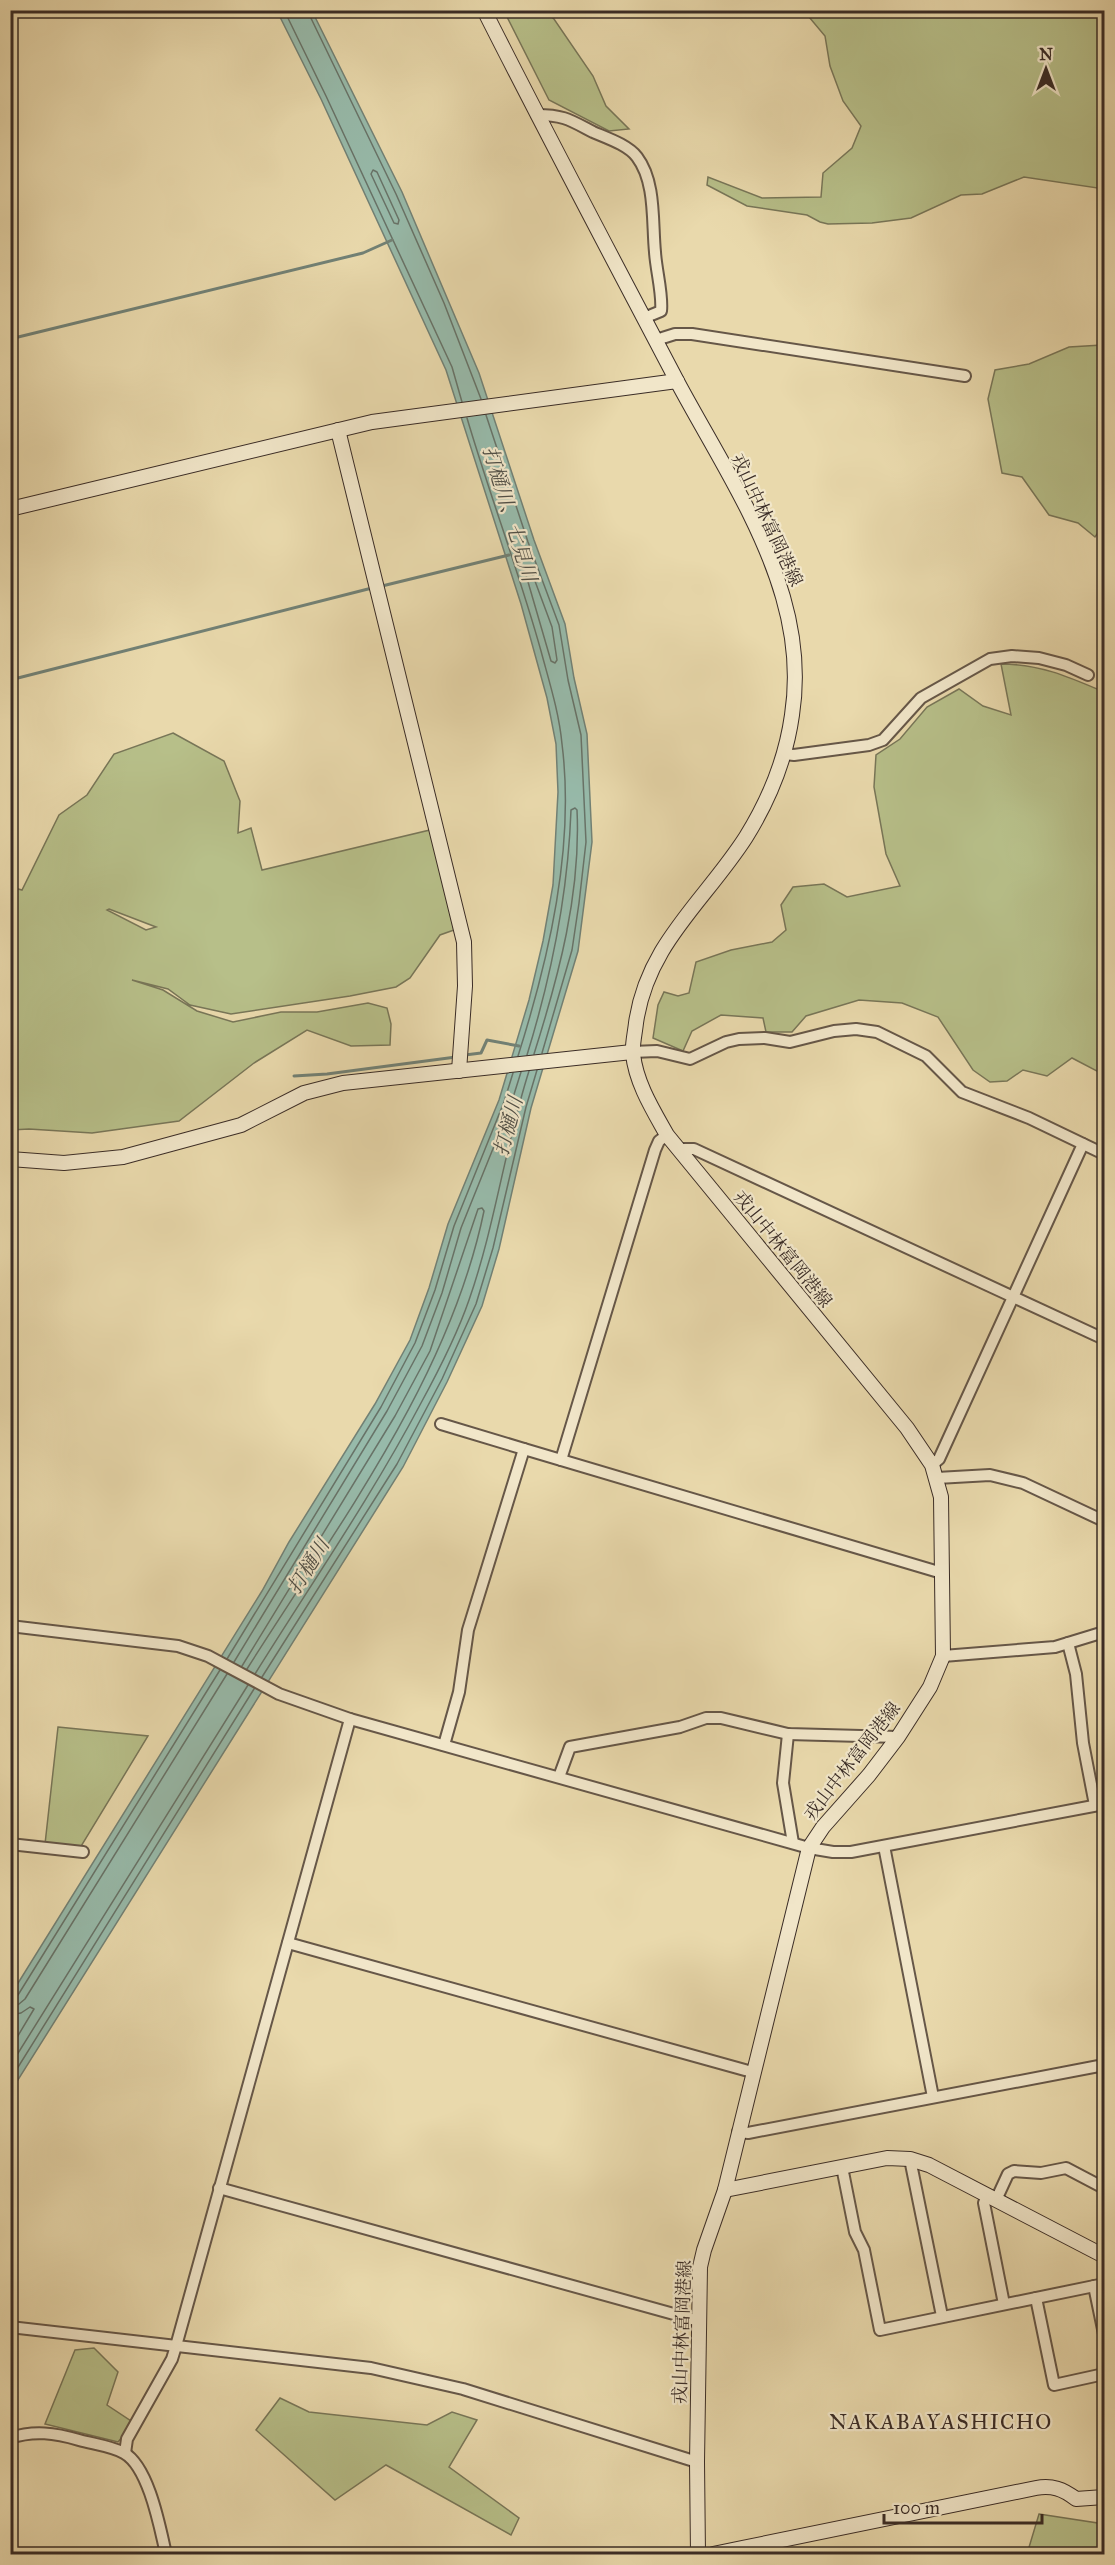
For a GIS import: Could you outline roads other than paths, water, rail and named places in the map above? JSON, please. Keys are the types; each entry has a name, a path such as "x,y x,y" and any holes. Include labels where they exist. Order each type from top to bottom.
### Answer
{"main road":[{"name":"戎山中林富岡港線","path":"484,10 537,115 740,497 782,594 791,631 795,673 793,713 785,754 771,790 746,837 664,944 647,976 638,1005 632,1052 645,1095 667,1135 678,1149 907,1428 935,1471 941,1497 943,1656 930,1687 898,1737 869,1775 823,1827 809,1848 752,2072 725,2190 700,2267 698,2554"},
{"path":"10,509 372,422 677,381"},
{"path":"338,430 464,942 465,986 459,1071"},
{"path":"10,1159 64,1163 123,1157 241,1125 304,1093 325,1087 632,1052"},
{"path":"725,2190 887,2158 910,2159 929,2165 1104,2256"},
{"path":"713,2554 1048,2486 1065,2490 1076,2499 1104,2497"}],"street":[{"path":"537,115 559,115 625,147 637,156 645,171 650,191 657,281 662,301 661,311 644,318"},
{"path":"656,340 675,334 692,334 965,376"},
{"path":"785,754 794,755 869,745 883,740 921,698 990,659 1012,656 1039,657 1066,664 1088,675"},
{"path":"632,1052 657,1051 690,1059 726,1042 739,1039 765,1038 790,1042 845,1030 877,1032 926,1056 962,1092 989,1101 1104,1154"},
{"path":"561,1460 655,1150 659,1141 667,1135"},
{"path":"1083,1144 935,1471 990,1475 1023,1483 1104,1521"},
{"path":"678,1149 694,1149 1104,1339"},
{"path":"441,1424 942,1573"},
{"path":"444,1745 459,1692 468,1630 524,1449"},
{"path":"10,1626 178,1646 208,1656 273,1692 350,1719 809,1848 833,1852 851,1852 1100,1804 1083,1743 1076,1674 1068,1643"},
{"path":"943,1656 1055,1647 1104,1632"},
{"path":"559,1777 570,1747 680,1727 706,1718 721,1718 788,1734 898,1737"},
{"path":"125,2453 127,2439 172,2359 176,2346 350,1719"},
{"path":"788,1734 783,1783 794,1843"},
{"path":"10,1844 83,1852"},
{"path":"884,1846 933,2097"},
{"path":"288,1943 752,2072"},
{"path":"738,2132 748,2133 1104,2065"},
{"path":"910,2159 942,2316"},
{"path":"842,2166 855,2232 864,2250 880,2330 1099,2285 1104,2334"},
{"path":"1004,2304 984,2203 992,2198 1008,2174 1014,2171 1041,2173 1066,2168 1104,2188"},
{"path":"219,2188 699,2322"},
{"path":"1036,2298 1054,2385 1104,2374"},
{"path":"10,2327 308,2359 371,2368 427,2380 697,2462"},
{"path":"10,2438 24,2433 59,2434 125,2453 136,2465 149,2488 166,2554"}],"water":[{"path":"277,11 312,11 402,192 479,373 534,540 565,624 587,734 592,842 578,951 531,1108 499,1249 482,1306 447,1382 403,1467 11,2091 10,1996 262,1591 289,1542 375,1404 410,1340 429,1288 448,1224 499,1100 529,1000 553,885 558,792 556,744 547,698 521,604 446,370 321,99"}],"waterway":[{"path":"10,339 363,253 392,240"},
{"name":"打樋川、七見川","path":"382,586 509,555"},
{"path":"10,680 372,588"},
{"path":"465,1055 481,1053 487,1040 519,1046"},
{"path":"294,1076 327,1074 456,1057"}],"district":[{"name":"NAKABAYASHICHO","path":"941,2422"}],"water label":[{"name":"打樋川","path":"508,1126"},
{"name":"打樋川","path":"308,1566"}]}
